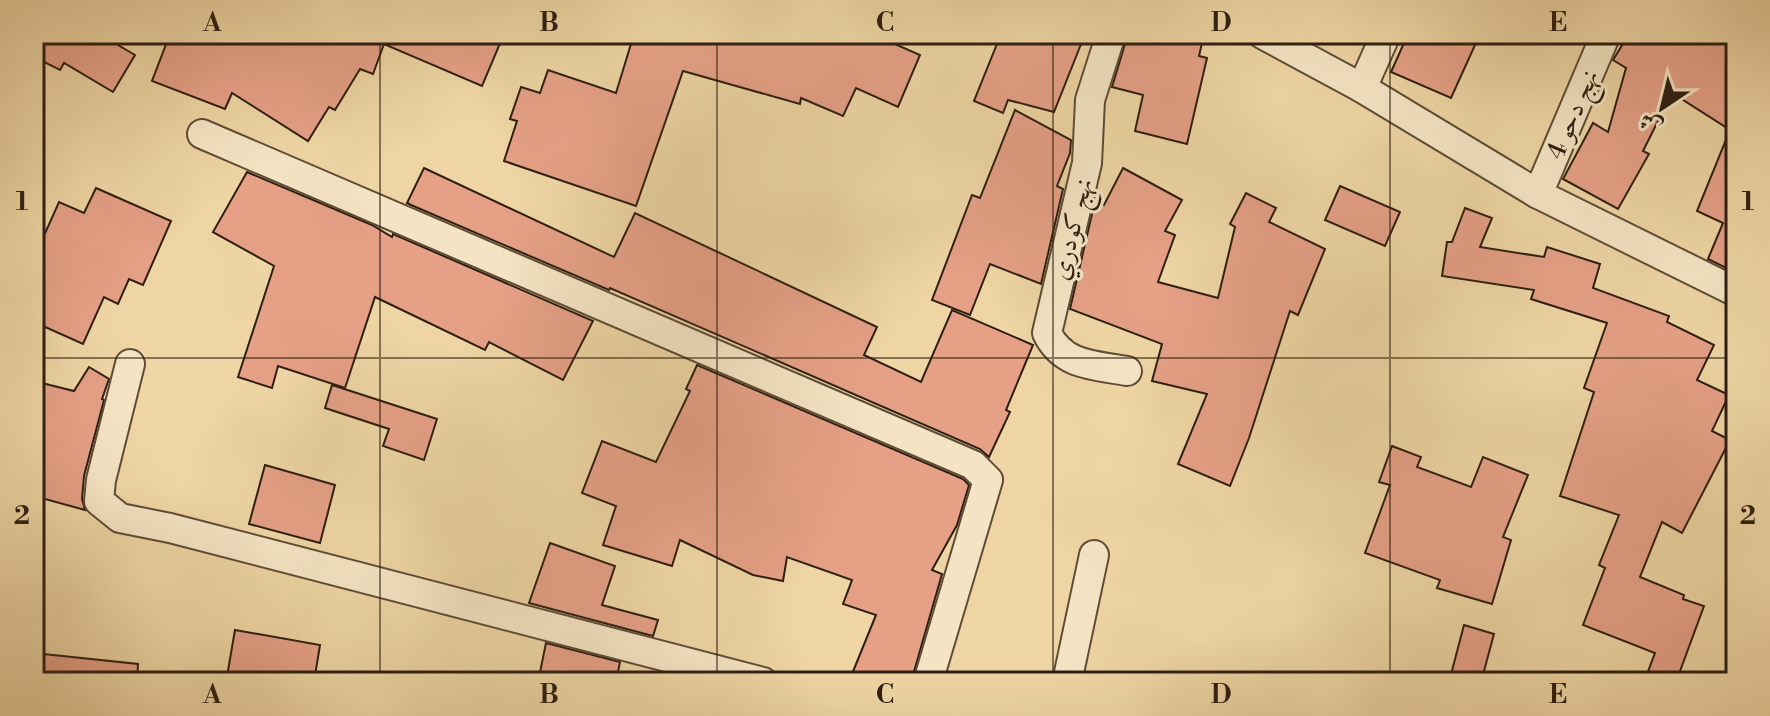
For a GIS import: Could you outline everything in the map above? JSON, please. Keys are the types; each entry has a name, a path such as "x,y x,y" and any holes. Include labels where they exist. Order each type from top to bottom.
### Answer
{"street":[{"name":"نهج كودري","path":"1111,34 1090,100 1087,163 1047,333 1055,349 1077,362 1127,371"},
{"path":"1262,34 1362,88 1538,194 1736,292"},
{"path":"1362,88 1386,34"},
{"name":"نهج دحو 4","path":"1538,194 1606,34"},
{"path":"202,134 973,465 988,480 928,682"},
{"path":"130,364 101,480 99,501 120,518 185,532 763,682"},
{"path":"1067,682 1094,555"}],"building":[{"path":"34,34 99,34 135,55 113,92 64,63 60,70 34,57"},
{"path":"170,34 504,34 482,86 384,44 373,74 360,69 335,110 329,107 308,141 232,93 225,109 152,81"},
{"path":"634,34 902,34 897,45 920,55 898,107 856,88 843,116 801,98 800,104 683,71 636,206 504,161 517,121 510,119 521,87 540,93 548,70 616,93"},
{"path":"1001,34 1085,34 1054,112 1008,100 1003,113 974,101"},
{"path":"1128,34 1204,34 1199,56 1207,58 1187,144 1135,131 1143,95 1112,87"},
{"path":"1408,34 1480,34 1451,98 1391,72"},
{"path":"1629,34 1736,34 1736,273 1708,259 1723,223 1697,211 1730,130 1672,93 1643,151 1649,154 1618,209 1563,179 1593,123 1608,132 1626,68 1613,60"},
{"path":"1015,110 1071,140 1070,153 1057,186 1063,189 1041,284 990,264 970,315 932,300 972,195 980,198"},
{"path":"424,168 614,257 635,213 877,327 864,355 921,382 952,310 1033,345 1006,410 1010,412 989,457 980,449 407,203"},
{"path":"1123,168 1182,200 1165,231 1175,235 1158,282 1218,298 1235,227 1230,224 1246,193 1276,208 1269,222 1325,249 1298,315 1290,311 1249,438 1230,486 1178,464 1207,394 1152,381 1162,344 1070,309 1095,201 1104,205"},
{"path":"247,172 593,321 563,380 489,342 485,350 375,297 345,388 278,366 272,388 238,377 274,266 213,232"},
{"path":"1340,186 1400,212 1385,246 1325,220"},
{"path":"96,188 171,221 143,285 129,279 118,304 104,297 83,344 34,322 34,258 59,202 84,213"},
{"path":"1465,208 1492,218 1480,247 1544,257 1547,247 1600,264 1593,288 1669,316 1667,322 1714,345 1697,380 1729,395 1712,431 1730,440 1682,533 1662,522 1640,577 1704,606 1676,682 1644,682 1655,653 1583,625 1605,568 1599,565 1619,515 1560,496 1594,392 1584,388 1607,323 1531,299 1534,290 1442,276 1447,242 1452,242"},
{"path":"697,365 963,479 969,485 957,525 932,570 942,574 911,682 871,682 852,674 876,615 843,604 852,580 787,557 783,581 753,575 680,540 672,566 603,545 616,506 582,493 602,441 656,462 690,391 686,389"},
{"path":"89,367 109,379 84,476 82,499 85,510 34,496 34,381 74,391"},
{"path":"332,385 437,419 424,460 383,446 389,429 325,408"},
{"path":"1392,446 1421,457 1417,467 1471,487 1483,457 1528,475 1503,537 1511,540 1492,604 1437,588 1440,580 1365,553 1390,485 1379,482"},
{"path":"265,465 335,485 320,543 249,524"},
{"path":"550,543 615,566 602,605 658,620 653,636 529,603"},
{"path":"1464,625 1494,634 1481,682 1449,682"},
{"path":"235,630 320,645 314,682 226,682"},
{"path":"546,643 620,662 616,682 538,682"},
{"path":"34,653 138,664 137,682 34,682"}]}
